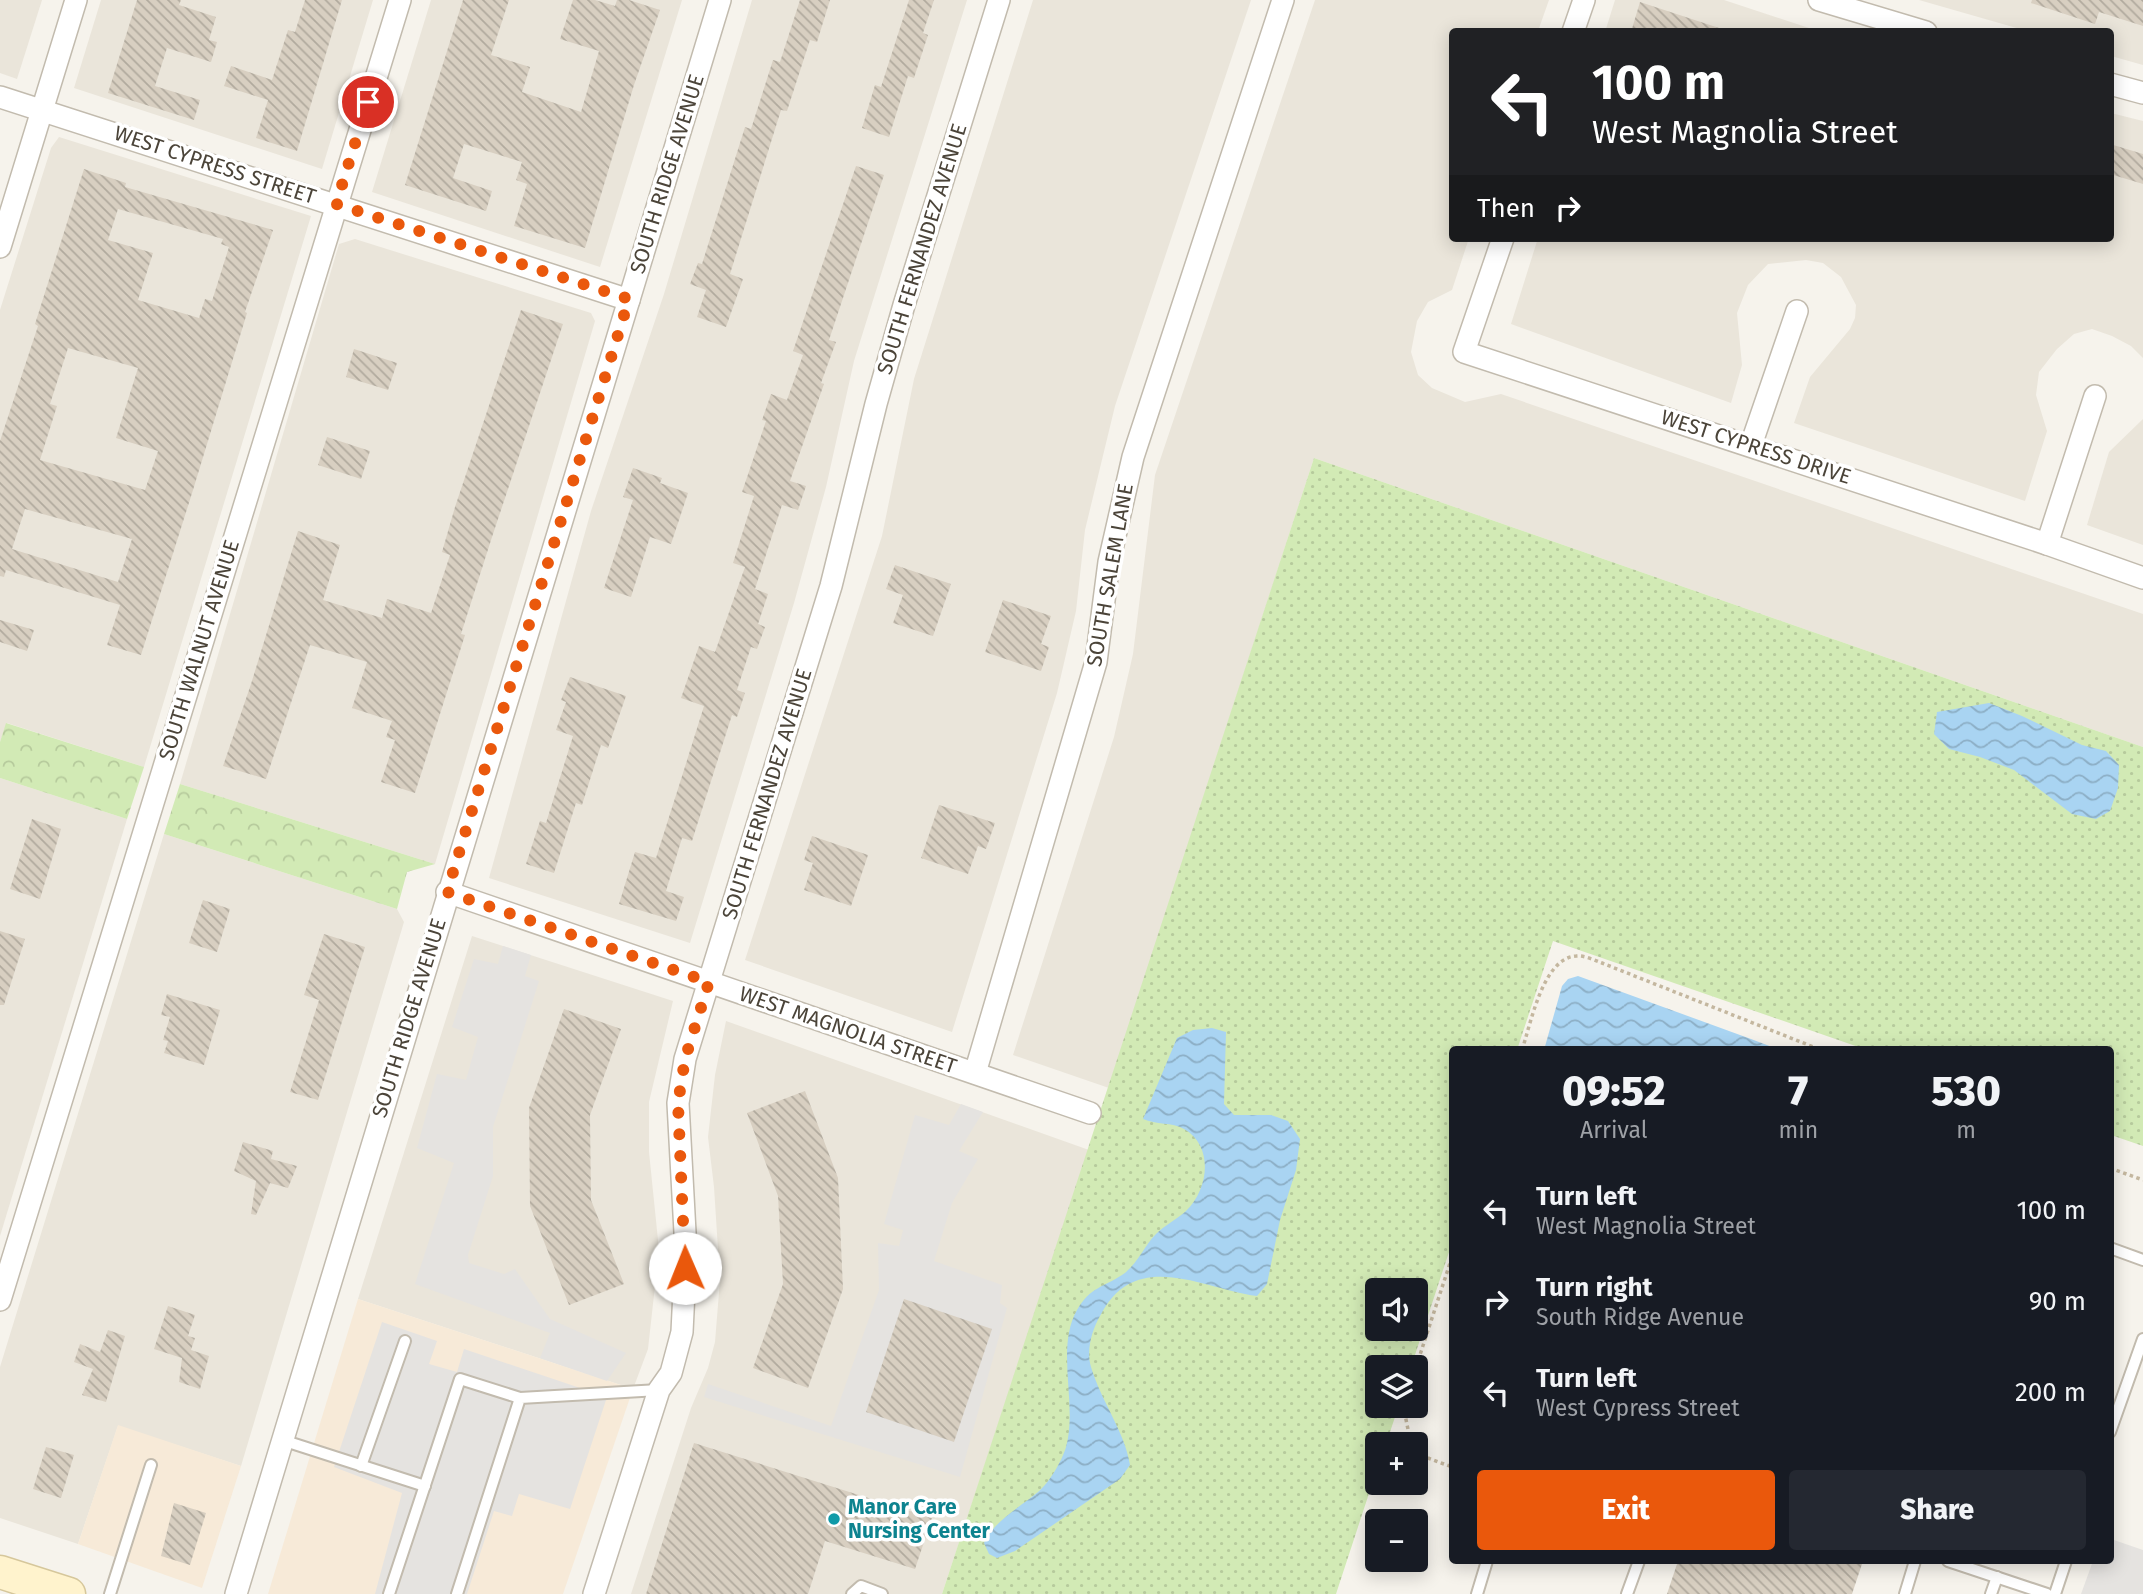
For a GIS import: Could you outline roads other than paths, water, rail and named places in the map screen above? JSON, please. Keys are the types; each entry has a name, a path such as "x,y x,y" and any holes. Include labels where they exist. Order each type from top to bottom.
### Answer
{"main road":[{"path":"0,1572 63,1593"}],"street":[{"path":"0,247 76,0"},
{"name":"SOUTH WALNUT AVENUE","path":"0,1300 400,0"},
{"name":"SOUTH RIDGE AVENUE","path":"236,1594 720,0"},
{"name":"SOUTH FERNANDEZ AVENUE","path":"594,1594 659,1390 671,1373 683,1323 686,1251 678,1103 685,1059 831,586 876,404 904,305 999,0"},
{"name":"SOUTH SALEM LANE","path":"975,1073 1096,662 1109,562 1133,457 1283,0"},
{"path":"1574,28 1584,0"},
{"path":"1819,0 1913,28"},
{"path":"2114,85 2143,93"},
{"name":"WEST CYPRESS STREET","path":"0,97 629,299"},
{"name":"WEST CYPRESS DRIVE","path":"1502,242 1464,352 1751,445 2143,578"},
{"path":"1751,445 1797,311"},
{"path":"2048,544 2095,396"},
{"name":"WEST MAGNOLIA STREET","path":"447,892 1090,1113"}],"lane":[{"path":"2114,1249 2143,1260"},
{"path":"2114,1421 2143,1339"},
{"path":"361,1466 405,1341"},
{"path":"389,1594 460,1379 520,1398 659,1390"},
{"path":"457,1594 520,1398"},
{"path":"282,1440 425,1486"},
{"path":"110,1594 151,1465"},
{"path":"1477,1594 1486,1564"},
{"path":"1627,1594 1638,1564"},
{"path":"1905,1594 1915,1564"},
{"path":"1957,1564 2047,1594"},
{"path":"2055,1594 2065,1564"},
{"path":"1991,1594 1997,1577"},
{"path":"852,1594 861,1586 883,1594"}],"water":[{"path":"1989,703 2082,745 2106,751 2119,765 2118,788 2110,811 2096,819 2072,814 2014,770 1949,749 1934,734 1937,712"},
{"path":"1578,976 1769,1046 1545,1046 1562,986 1568,979"},
{"path":"1212,1028 1226,1032 1224,1104 1234,1115 1271,1115 1288,1121 1300,1139 1296,1170 1280,1220 1267,1284 1257,1296 1171,1277 1150,1277 1131,1283 1114,1295 1095,1327 1090,1361 1095,1380 1123,1441 1130,1465 1120,1479 1015,1551 997,1558 989,1554 984,1543 1001,1521 1042,1488 1055,1471 1066,1447 1070,1413 1068,1342 1077,1310 1092,1292 1127,1271 1156,1234 1186,1211 1200,1191 1205,1168 1204,1157 1194,1137 1179,1127 1143,1119 1177,1038 1193,1030"}],"place":[{"name":"Manor Care Nursing Center","path":"834,1519"}]}
